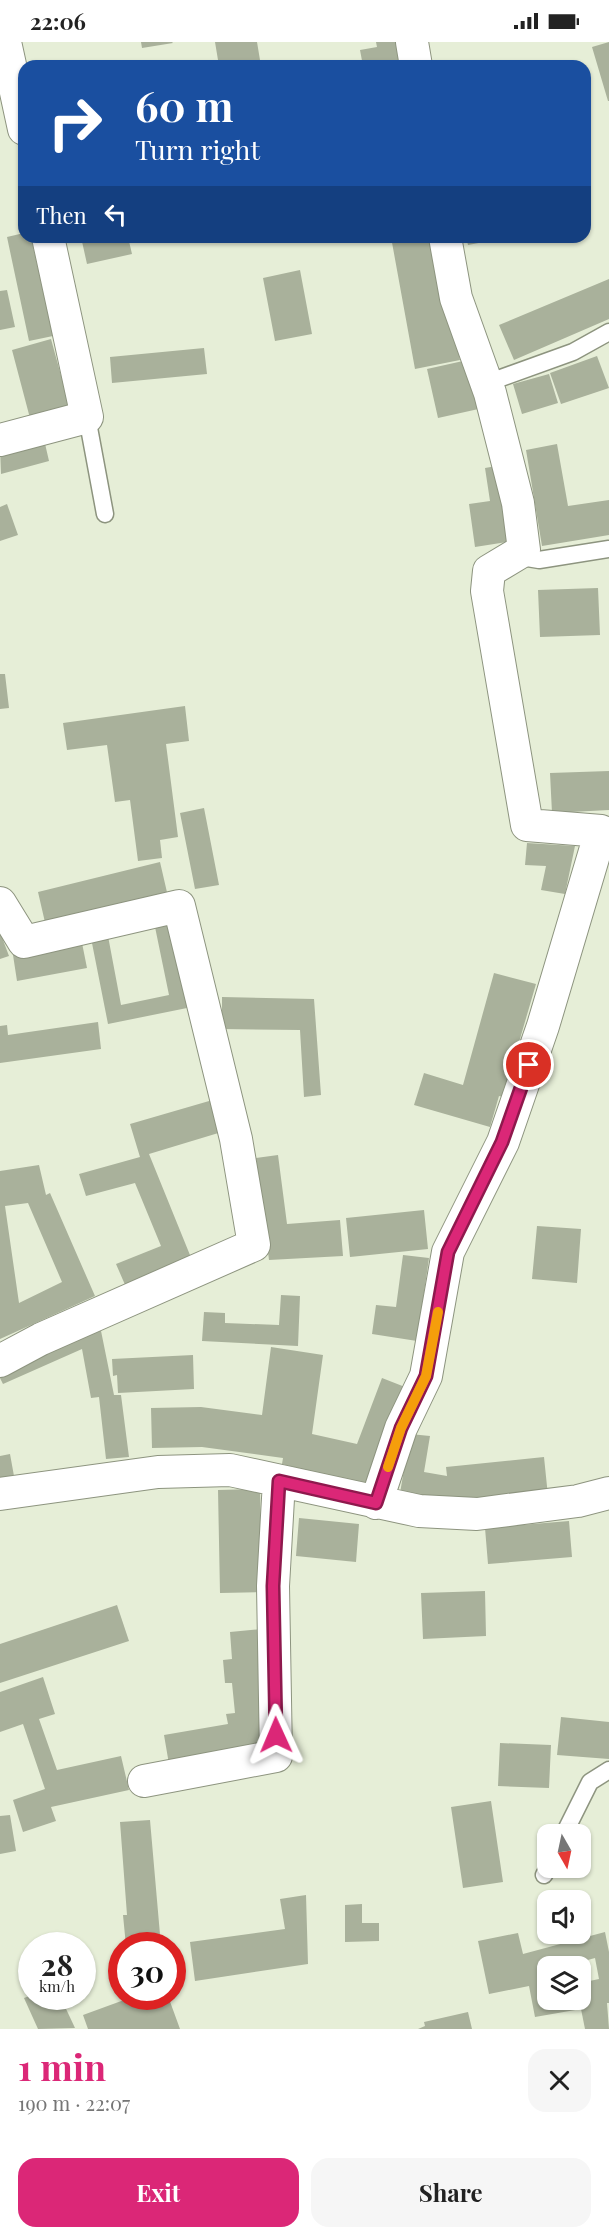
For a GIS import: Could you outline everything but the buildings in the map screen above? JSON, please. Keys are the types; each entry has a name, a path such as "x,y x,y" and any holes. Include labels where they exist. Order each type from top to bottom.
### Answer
{"street":[{"path":"5,42 18,102"},
{"path":"412,42 415,60"},
{"path":"0,440 87,417 49,243"},
{"path":"376,1503 401,1428 426,1376 448,1252 502,1142 543,1026 605,832 527,825 487,591 489,571 524,550 518,503 487,383 456,298 447,243"},
{"path":"0,903 24,942 179,906 236,1139 254,1245 41,1340 0,1361"},
{"path":"0,1494 158,1472 230,1470 418,1511 477,1514 578,1501 609,1493"},
{"path":"144,1781 276,1756 273,1586 279,1481"}],"lane":[{"path":"487,383 573,352 609,332"},
{"path":"87,417 105,513"},
{"path":"524,550 527,558 539,560 609,549"},
{"path":"569,1824 590,1782 609,1770"}],"slow traffic":[{"path":"388,1467 401,1428 426,1376 438,1312"}],"route":[{"path":"276,1735 273,1586 279,1481 376,1503 401,1428 426,1376 448,1252 502,1142 529,1065"}]}
